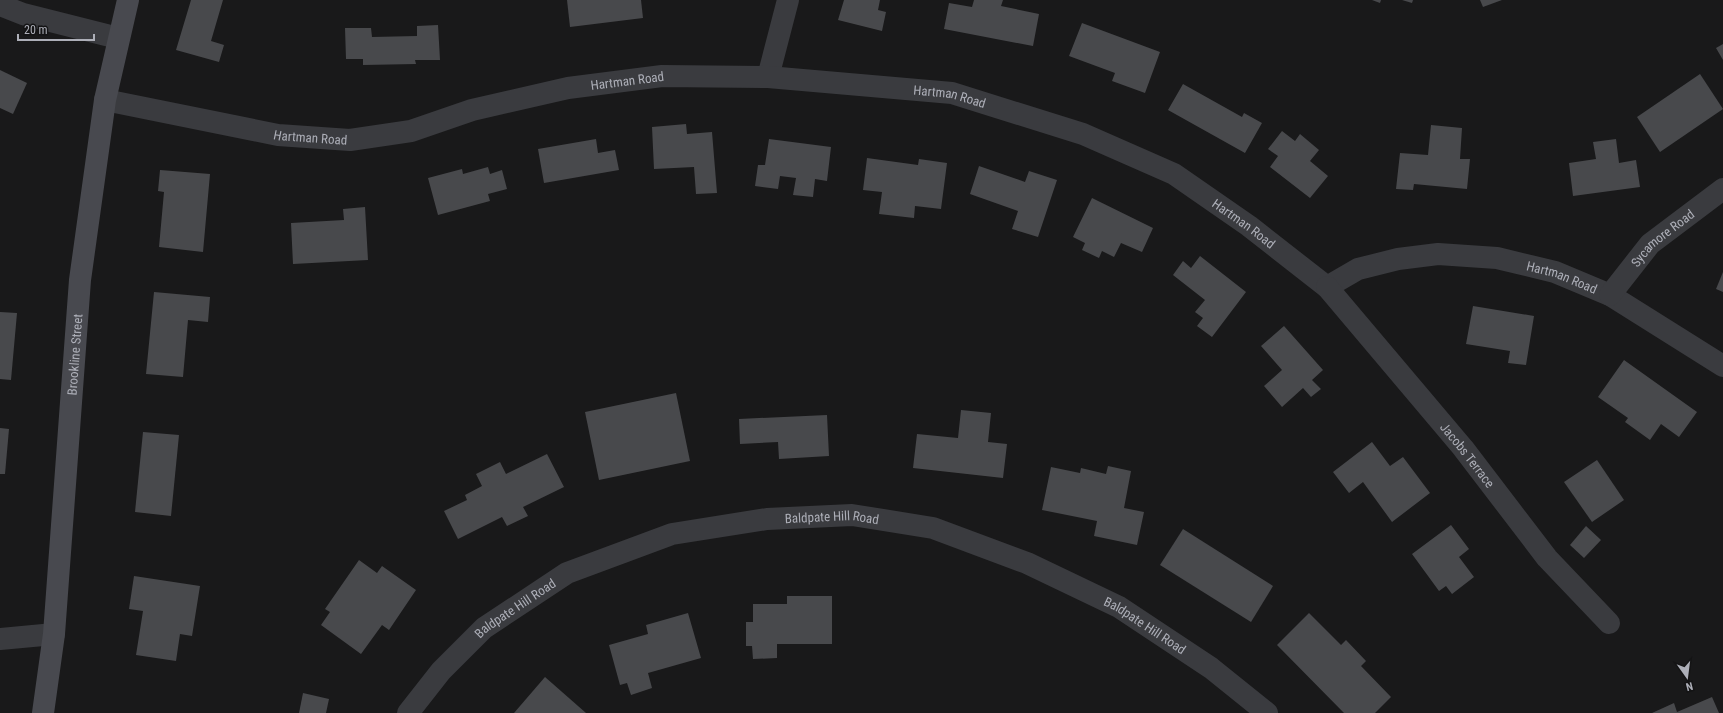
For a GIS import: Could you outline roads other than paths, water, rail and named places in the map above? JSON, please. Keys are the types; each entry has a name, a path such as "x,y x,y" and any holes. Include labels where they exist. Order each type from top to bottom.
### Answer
{"main road":[{"name":"Brookline Street","path":"43,713 54,634 80,280 105,100 118,38 128,0"}],"street":[{"path":"768,77 788,0"},
{"path":"0,5 22,14 118,38"},
{"name":"Hartman Road","path":"105,100 278,135 350,140 411,131 472,110 568,88 662,76 768,77 952,93 1083,134 1174,174 1249,226 1327,286 1358,269 1398,259 1438,254 1497,258 1555,272 1610,294 1723,366"},
{"name":"Sycamore Road","path":"1610,294 1650,244 1723,189"},
{"name":"Jacobs Terrace","path":"1327,286 1463,448 1547,558 1609,623"},
{"name":"Baldpate Hill Road","path":"408,713 442,671 484,628 567,573 672,534 767,519 852,515 933,528 1027,563 1119,607 1211,668 1267,713"},
{"path":"0,639 54,634"}]}
